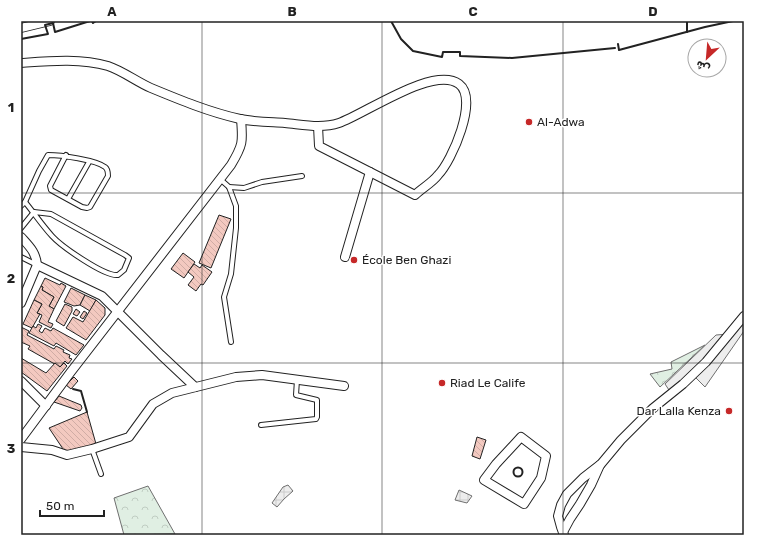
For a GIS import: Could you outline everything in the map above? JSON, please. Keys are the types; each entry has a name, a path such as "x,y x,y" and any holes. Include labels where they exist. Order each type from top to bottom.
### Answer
{"street":[{"path":"21,28 50,21"},
{"path":"21,63 88,61 109,66 149,87 210,111 241,119 318,126 338,123 411,88 435,80 451,80 459,84 464,89 467,99 466,114 457,140 447,162 439,175 415,195 319,146 318,126"},
{"path":"21,439 231,165 240,149 243,138 241,119"},
{"path":"345,257 370,172"},
{"path":"21,237 33,251 37,264 21,303"},
{"path":"37,264 102,296 195,387"},
{"path":"564,534 558,516 564,496 570,492 582,478 601,464 621,440 652,410 706,362 744,316"},
{"path":"21,447 52,450 67,454 92,449 129,437 154,404 172,393 236,377 262,375 344,386"},
{"path":"21,381 46,406"},
{"path":"521,437 546,456 541,478 524,504 512,496 484,480 496,464 521,437"},
{"path":"564,534 570,519 595,478 601,464"},
{"path":"570,492 576,492 579,495 580,504"},
{"path":"564,500 566,506 572,509 580,504"}],"lane":[{"path":"21,206 48,155 66,155 106,168 108,171 108,176 90,206 87,208 82,207 51,190 50,186 66,155"},
{"path":"68,199 89,162"},
{"path":"220,179 229,186 244,188 262,182 302,176"},
{"path":"229,186 236,206 236,228 231,274 224,297 231,342"},
{"path":"24,202 34,212 53,237 78,256 109,274 118,275 124,270 129,258 125,255 51,214 34,212"},
{"path":"21,228 34,212"},
{"path":"21,257 37,264"},
{"path":"261,425 316,419 317,400 296,395 297,380"},
{"path":"92,449 102,474"}],"green space":[{"path":"705,345 660,387 650,374 672,369 671,362"},
{"path":"148,486 175,534 124,535 114,498"}],"shaded area":[{"path":"744,316 744,331 705,387 693,375 671,393 665,384 716,335 729,334"},
{"path":"288,485 293,491 277,507 272,503 283,487"},
{"path":"459,490 472,496 467,503 455,500"}],"building":[{"path":"219,215 231,219 211,268 199,263"},
{"path":"183,253 195,262 184,278 171,269"},
{"path":"194,264 200,268 202,265 212,272 203,285 201,284 196,291 188,285 194,277 188,272"},
{"path":"45,278 60,285 61,283 66,286 54,309 49,306 54,297 42,290 43,287 41,286"},
{"path":"41,286 43,287 42,290 54,297 49,306 54,309 48,322 53,324 51,328 39,322 42,315 37,313 42,304 34,300"},
{"path":"71,288 85,295 80,305 74,306 64,302"},
{"path":"85,295 96,300 90,311 80,305"},
{"path":"34,300 42,304 37,313 40,314 32,328 23,324"},
{"path":"96,300 105,308 105,315 86,340 66,328 73,317 83,322"},
{"path":"65,304 72,307 72,311 64,326 56,321"},
{"path":"76,309 80,312 77,316 73,314"},
{"path":"84,311 87,313 83,319 80,317"},
{"path":"38,324 42,326 39,331 42,333 45,328 51,331 53,328 84,345 76,355 56,343 54,346 29,333 33,326 36,328"},
{"path":"21,327 29,331 27,335 54,349 56,346 64,350 63,352 70,355 69,358 72,359 68,364 65,361 60,367 28,349 30,346 21,342"},
{"path":"21,358 46,373 55,363 60,367 64,363 67,366 47,391 21,372"},
{"path":"74,377 78,381 71,389 66,385"},
{"path":"59,396 81,405 82,408 80,411 54,402"},
{"path":"87,412 96,444 65,452 49,428"},
{"path":"477,437 486,440 480,459 472,456"}],"wall":[{"path":"21,39 48,34 45,25 53,23 55,32 90,21"},
{"path":"92,21 93,23 96,21"},
{"path":"391,21 401,39 413,51 442,57 443,52 460,52 460,56 512,58 615,48"},
{"path":"687,21 687,32"},
{"path":"618,44 619,50 733,21"},
{"path":"73,389 81,391 87,412"},
{"path":"518,467 523,472 518,477 513,472 518,467"}],"place":[{"name":"Al-Adwa","path":"529,122"},
{"name":"École Ben Ghazi","path":"354,260"},
{"name":"Riad Le Calife","path":"442,383"},
{"name":"Dar Lalla Kenza","path":"729,411"}]}
